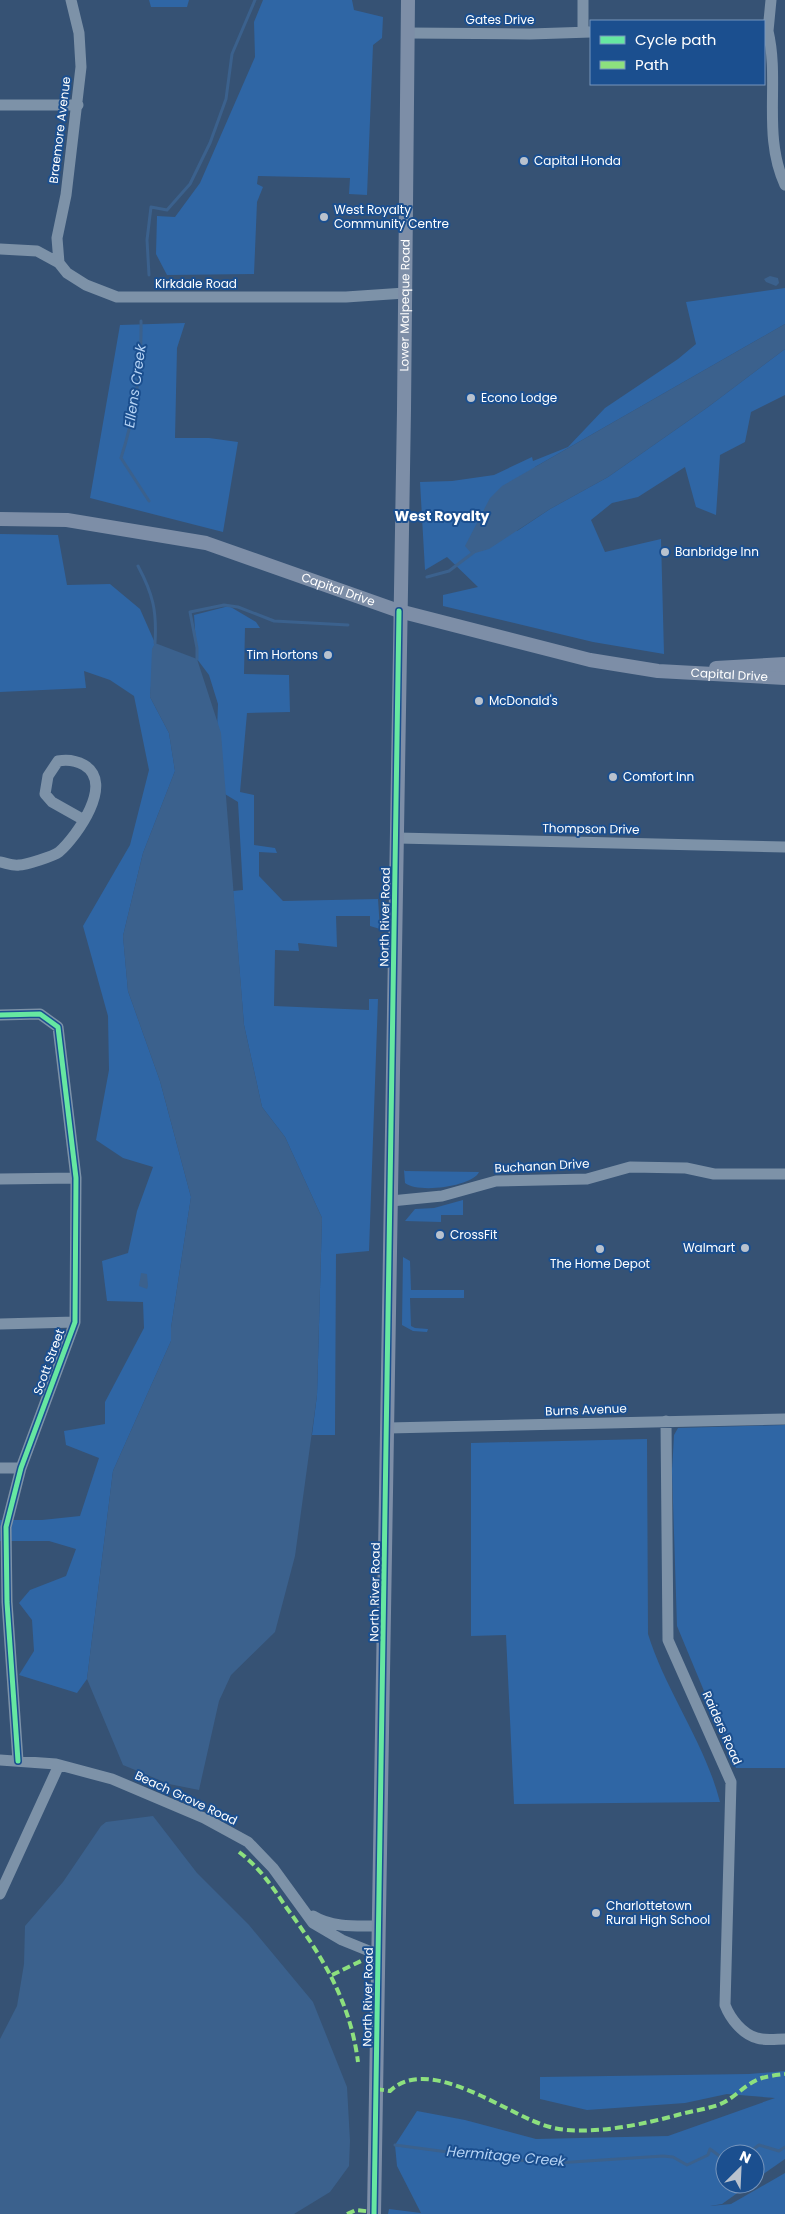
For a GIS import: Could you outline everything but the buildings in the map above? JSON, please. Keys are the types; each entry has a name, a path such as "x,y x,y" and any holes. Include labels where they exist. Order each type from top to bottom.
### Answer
{"main road":[{"name":"Lower Malpeque Road","path":"399,611 408,0"},
{"name":"Capital Drive","path":"0,519 66,520 206,543 399,611 590,660 658,671 785,664"},
{"name":"North River Road","path":"374,2214 388,1428 399,611"},
{"name":"Capital Drive","path":"673,671 785,678"}],"street":[{"name":"Braemore Avenue","path":"59,262 58,238 66,195 81,68 80,33 71,0"},
{"path":"583,0 587,32"},
{"path":"771,0 766,30 773,85 771,134 776,158 785,184"},
{"name":"Gates Drive","path":"408,33 530,34 587,32"},
{"path":"0,104 78,105"},
{"name":"Kirkdale Road","path":"0,249 37,251 59,262 67,273 86,285 117,297 346,297 405,293"},
{"path":"0,862 18,866 58,853 84,820 93,802 97,783 93,773 76,761 67,759 58,761 51,768 45,794 52,802 84,820"},
{"name":"Thompson Drive","path":"397,838 785,847"},
{"name":"Scott Street","path":"0,1016 40,1014 58,1027 76,1178 75,1322 21,1468 6,1527 4,1602 18,1761"},
{"name":"Buchanan Drive","path":"391,1201 442,1196 496,1181 587,1179 630,1167 691,1169 714,1174 785,1174"},
{"path":"0,1179 76,1178"},
{"path":"0,1324 75,1322"},
{"name":"Burns Avenue","path":"388,1428 785,1418"},
{"name":"Raiders Road","path":"666,1421 668,1640 732,1782 725,2004 729,2016 757,2038 785,2039"},
{"path":"0,1468 21,1468"},
{"name":"Beach Grove Road","path":"0,1760 59,1765 129,1786 204,1818 248,1842 273,1868 302,1909"},
{"path":"0,1894 59,1765"},
{"path":"302,1909 321,1921 344,1926 379,1926"},
{"path":"302,1909 313,1923 327,1932 342,1940 379,1954"}],"shaded area":[{"path":"149,0 189,0 187,7 151,7"},
{"path":"263,0 352,0 354,10 383,17 382,38 373,45 367,195 349,194 350,178 258,176 257,184 263,187 257,202 254,274 167,275 156,254 157,216 175,217 200,183 255,57 254,22"},
{"path":"770,276 778,278 779,283 776,286 766,282 764,279"},
{"path":"785,288 785,324 535,467 517,531 550,509 608,477 708,407 785,349 785,395 751,412 745,442 720,455 716,515 696,507 685,467 638,497 612,503 591,520 605,552 661,539 664,654 593,642 443,606 443,595 478,587 447,557 425,570 420,482 452,481 494,475 532,457 533,461 568,447 605,408 678,359 696,344 686,302"},
{"path":"185,323 177,348 175,438 209,438 238,442 223,532 90,498 120,325"},
{"path":"785,324 785,349 708,407 608,477 550,509 489,549 472,554 465,546 490,498 502,486"},
{"path":"0,534 58,535 67,585 110,584 140,609 155,643 150,697 169,733 175,771 143,853 123,936 128,991 160,1081 191,1197 171,1328 171,1341 113,1471 87,1679 77,1693 19,1675 34,1651 32,1620 19,1603 30,1590 66,1576 76,1549 49,1541 0,1541 0,1520 42,1520 80,1516 99,1458 66,1445 64,1431 105,1424 105,1402 144,1328 143,1302 107,1301 102,1261 128,1253 137,1211 153,1167 123,1158 96,1140 109,1070 108,1016 83,926 130,845 149,770 134,696 110,680 84,671 86,688 0,692"},
{"path":"229,606 256,622 260,628 245,628 244,674 289,675 290,712 247,713 240,792 254,795 254,845 275,848 277,853 259,852 259,876 283,901 378,899 380,929 370,926 370,916 336,916 337,947 298,943 299,951 275,950 274,1006 369,1010 369,999 378,999 369,1251 336,1254 335,1435 312,1435 317,1395 322,1218 285,1137 262,1107 244,1025 233,891 243,890 238,802 215,788 218,704 209,675 197,659 194,615"},
{"path":"155,643 197,659 221,733 244,1025 262,1107 285,1137 322,1218 317,1395 295,1556 275,1632 231,1675 219,1701 199,1790 169,1784 123,1765 87,1679 113,1471 171,1341 171,1328 191,1197 160,1081 128,991 123,936 143,853 175,771 169,733 150,697 152,649"},
{"path":"404,1170 479,1172 475,1177 457,1185 422,1188 405,1183"},
{"path":"463,1200 463,1215 441,1215 441,1222 405,1221 415,1209 434,1208"},
{"path":"403,1257 410,1261 411,1290 464,1290 464,1298 410,1298 411,1326 428,1329 427,1332 413,1331 402,1325"},
{"path":"141,1273 147,1274 147,1289 139,1286"},
{"path":"785,1425 785,1768 736,1768 677,1626 672,1471 674,1435 678,1428"},
{"path":"647,1439 648,1634 665,1676 705,1759 720,1802 514,1804 506,1635 471,1636 471,1443"},
{"path":"153,1816 197,1873 249,1925 313,2002 347,2087 350,2141 349,2166 330,2192 294,2214 0,2214 0,2039 17,2006 24,1964 25,1926 63,1882 101,1826 106,1822"},
{"path":"785,2071 785,2159 765,2173 765,2144 715,2144 715,2194 736,2194 722,2204 710,2206 731,2204 748,2194 765,2194 765,2184 785,2173 785,2214 388,2214 389,2209 421,2213 397,2166 395,2145 417,2111 465,2120 536,2139 668,2136 775,2098 727,2094 685,2103 587,2110 540,2099 540,2077 749,2074"}],"waterway":[{"name":"Ellens Creek","path":"149,275 147,240 151,207 167,210 190,184 210,143 226,99 232,54 255,0"},
{"name":"Ellens Creek","path":"141,321 137,391 121,458 149,501"},
{"path":"427,577 449,571 474,552"},
{"name":"Ellens Creek","path":"138,566 153,603 155,643"},
{"path":"197,659 197,648 190,612 224,605 238,607 274,621 348,625"},
{"name":"Hermitage Creek","path":"395,2145 493,2158 557,2163 663,2156 673,2157 687,2165 708,2155 710,2149 715,2153"},
{"name":"Hermitage Creek","path":"765,2147 779,2151 785,2147"}],"marked path":[{"path":"239,1852 259,1870 270,1884 322,1961 341,1999 354,2040 358,2062"},
{"path":"332,1975 361,1961"},
{"path":"376,2089 390,2091 407,2081 426,2079 447,2083 469,2091 533,2121 550,2127 581,2131 651,2122 713,2106 724,2102 759,2079 785,2074"},
{"path":"347,2214 356,2210 374,2212"}],"cycle path":[{"path":"374,2214 399,611"},
{"path":"0,1015 40,1014 58,1027 76,1178 75,1322 21,1468 6,1527 7,1602 18,1761"}],"place":[{"name":"Capital Honda","path":"524,161"},
{"name":"West Royalty Community Centre","path":"324,217"},
{"name":"Econo Lodge","path":"471,398"},
{"name":"Banbridge Inn","path":"665,552"},
{"name":"Tim Hortons","path":"328,655"},
{"name":"McDonald's","path":"479,701"},
{"name":"Comfort Inn","path":"613,777"},
{"name":"CrossFit","path":"440,1235"},
{"name":"Walmart","path":"745,1248"},
{"name":"The Home Depot","path":"600,1249"},
{"name":"Charlottetown Rural High School","path":"596,1913"}],"district":[{"name":"West Royalty","path":"442,516"}]}
